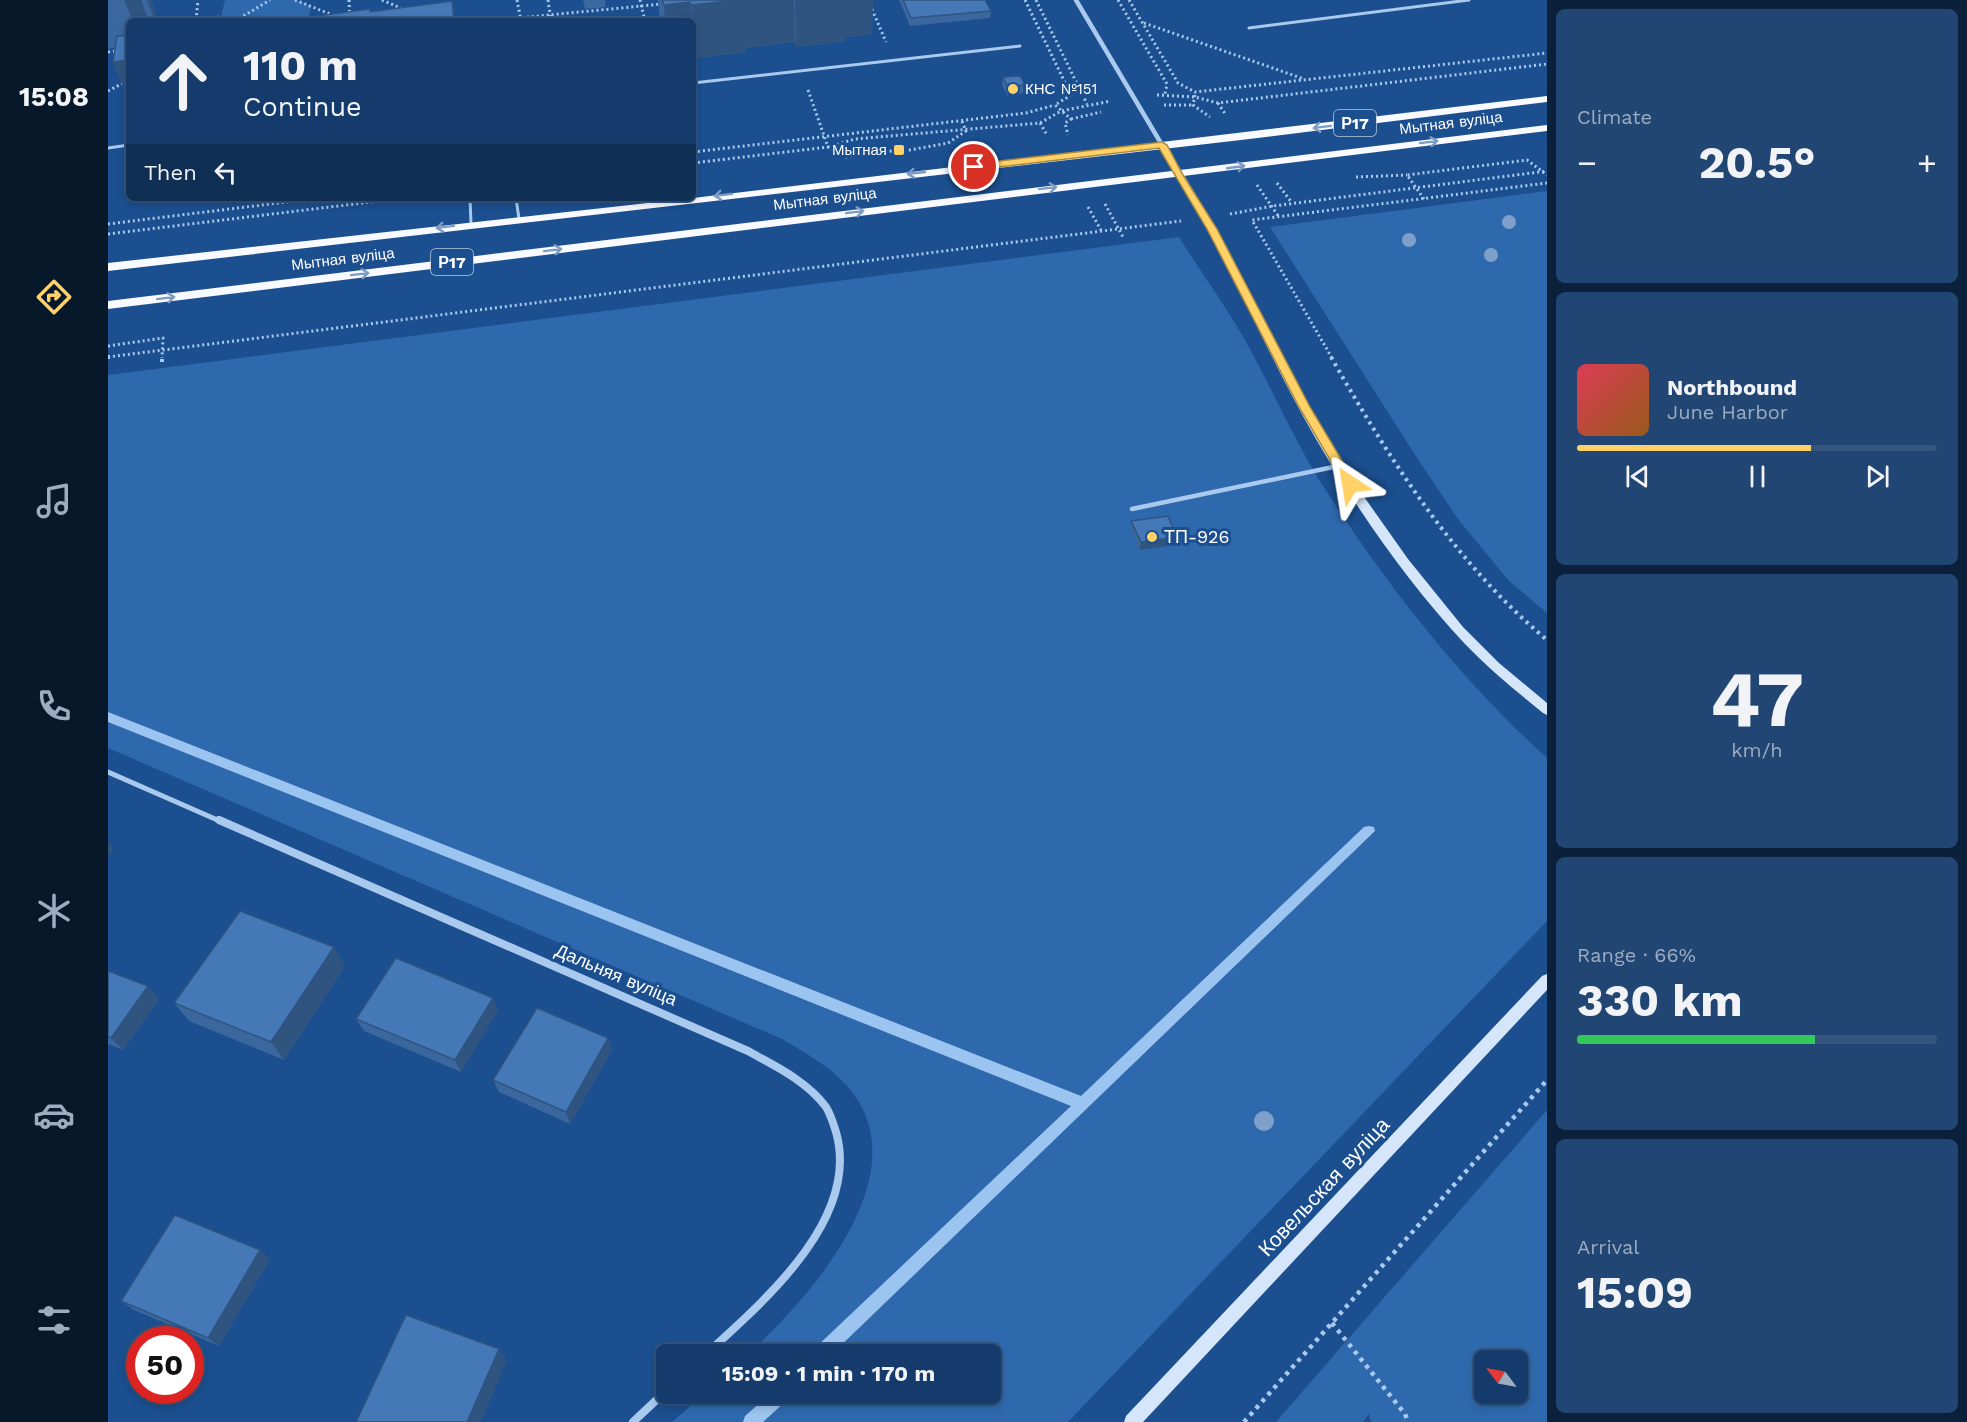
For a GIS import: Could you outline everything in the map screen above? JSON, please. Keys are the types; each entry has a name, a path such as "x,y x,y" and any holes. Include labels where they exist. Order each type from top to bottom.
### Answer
{"highway":[{"name":"Мытная вуліца","path":"696,199 1241,137 1547,99"},
{"name":"Мытная вуліца","path":"108,305 1547,128"},
{"name":"Мытная вуліца","path":"108,267 675,201"}],"main road":[{"path":"1162,145 1212,229 1338,466 1388,539 1449,618 1509,678 1547,710"},
{"name":"Ковельская вуліца","path":"1132,1422 1547,980"}],"street":[{"path":"1076,0 1137,108 1162,145"},
{"name":"Дальняя вуліца","path":"108,772 748,1051 780,1068 808,1089 830,1114 841,1147 837,1186 822,1226 796,1266 762,1303 717,1344"},
{"path":"633,1422 656,1400"}],"lane":[{"path":"1249,28 1469,0"},
{"path":"696,83 1020,46"},
{"path":"108,148 126,145"},
{"path":"470,201 471,224"},
{"path":"516,201 519,219"},
{"path":"1132,509 1338,466"}],"path":[{"path":"196,18 198,0"},
{"path":"240,18 270,0"},
{"path":"295,0 338,17"},
{"path":"349,0 350,18"},
{"path":"382,0 411,13"},
{"path":"517,0 520,18"},
{"path":"548,0 551,18"},
{"path":"640,0 644,18"},
{"path":"696,152 1026,113 1055,105 1071,95 1024,0"},
{"path":"1036,0 1087,104"},
{"path":"1118,0 1167,84 1165,94"},
{"path":"1129,0 1178,83 1195,92 1547,53"},
{"path":"532,18 671,3"},
{"path":"213,18 221,17"},
{"path":"1142,23 1307,80"},
{"path":"108,52 126,50"},
{"path":"1195,97 1218,103 1547,64"},
{"path":"801,71 828,147"},
{"path":"108,91 126,82"},
{"path":"1193,105 1195,92"},
{"path":"1055,105 1071,119"},
{"path":"1159,105 1193,105 1210,117"},
{"path":"696,163 828,147 855,139 1040,123 1061,111"},
{"path":"1070,142 1065,123 1071,119 1101,112"},
{"path":"961,119 966,131"},
{"path":"828,147 846,156 899,150 948,143 966,131"},
{"path":"899,150 910,174"},
{"path":"1424,199 1407,175 1527,160 1547,173"},
{"path":"1273,206 1542,171"},
{"path":"1256,183 1279,217"},
{"path":"1547,183 1252,220 1381,439 1458,549 1509,609 1547,640"},
{"path":"108,224 295,201"},
{"path":"108,234 379,201"},
{"path":"1103,202 1123,237"},
{"path":"108,357 1118,228"},
{"path":"108,346 163,338 162,362"},
{"path":"1244,1422 1547,1080"},
{"path":"1332,1323 1405,1414 1408,1422"}],"shaded area":[{"path":"225,0 296,0 311,6 309,18 221,18"},
{"path":"1547,191 1547,613 1509,581 1458,519 1270,227"},
{"path":"1179,237 1242,335 1314,472 1374,561 1427,631 1485,697 1547,758 1547,921 1068,1422 672,1422 693,1404 1001,1404 1001,1344 758,1344 800,1301 826,1267 849,1231 865,1194 872,1157 867,1121 848,1087 833,1073 817,1060 782,1039 108,748 108,375"},
{"path":"1547,1110 1547,1422 1371,1422 1369,1414 1363,1422 1276,1422"}],"building":[{"path":"662,0 739,0 664,5"},
{"path":"903,0 985,0 991,11 911,18"},
{"path":"452,1 454,18 302,18 370,9 370,12"},
{"path":"126,35 126,60 113,62 117,36"},
{"path":"1020,76 1025,85 1008,87 1003,77"},
{"path":"1168,516 1177,537 1141,542 1131,521"},
{"path":"240,911 334,947 271,1042 174,1003"},
{"path":"396,958 493,998 455,1060 356,1019"},
{"path":"108,971 148,986 111,1038 108,1036"},
{"path":"537,1008 608,1038 566,1112 493,1080"},
{"path":"175,1215 260,1250 208,1338 204,1336 204,1326 180,1326 121,1301"},
{"path":"406,1315 499,1349 467,1422 356,1422"}],"waterway":[{"path":"108,717 1083,1104"},
{"path":"1083,1104 1369,831"},
{"path":"831,1344 1083,1104"},
{"path":"751,1422 770,1404"}],"place":[{"name":"КНС №151","path":"1013,89"},
{"name":"Мытная","path":"899,150"},
{"name":"ТП-926","path":"1152,537"}],"route":[{"path":"974,167 1162,145 1206,218 1305,407 1350,484"}]}
